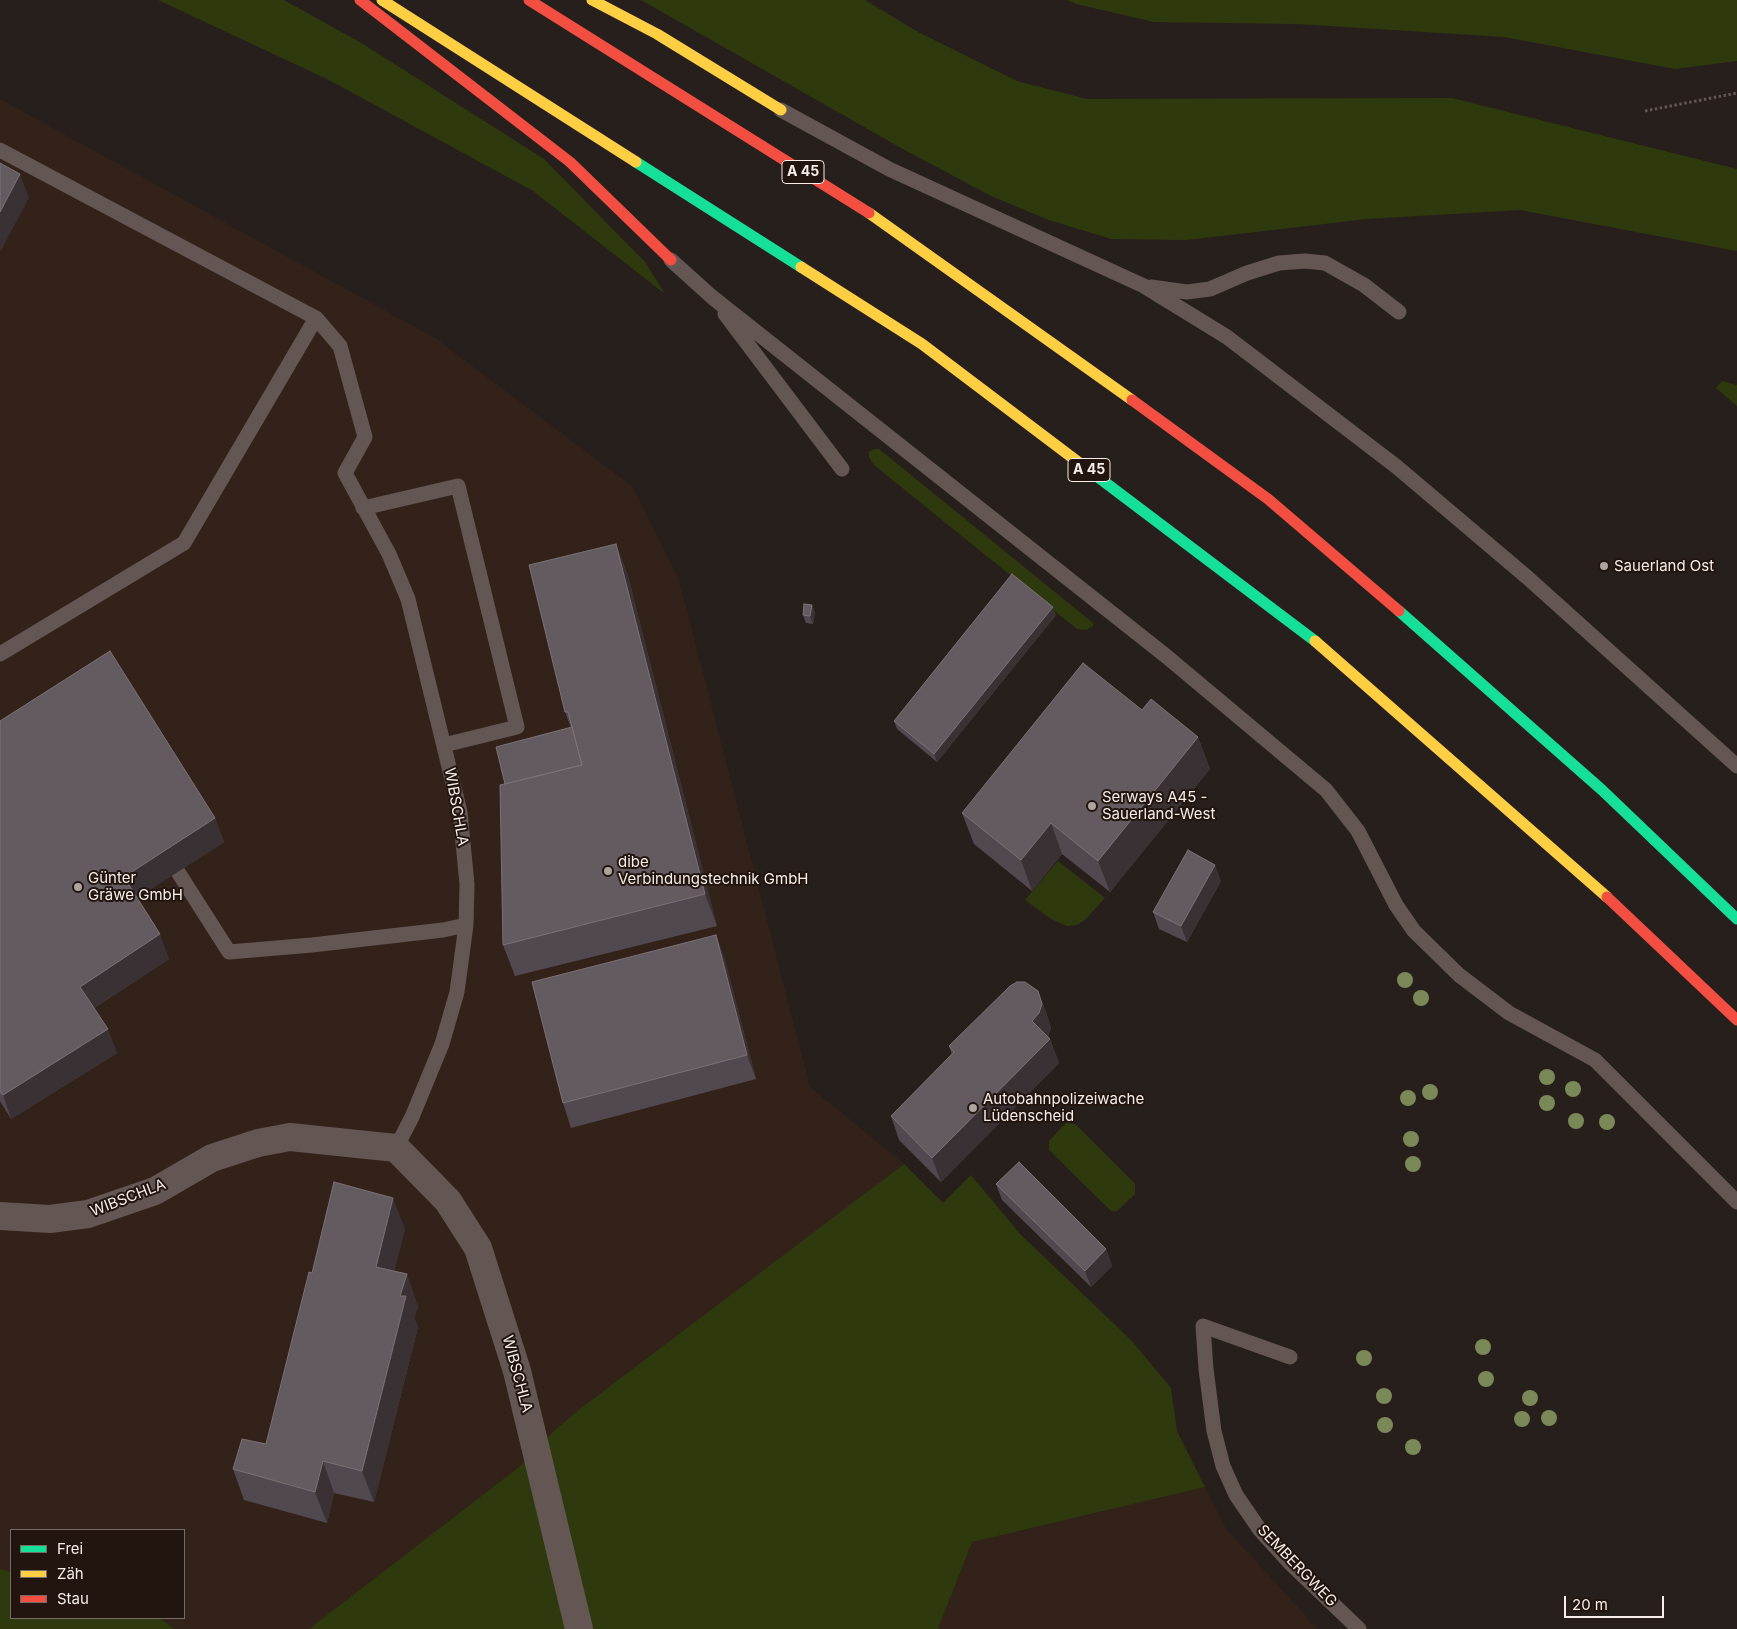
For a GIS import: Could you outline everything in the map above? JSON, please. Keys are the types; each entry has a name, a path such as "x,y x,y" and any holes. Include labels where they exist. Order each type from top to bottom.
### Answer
{"highway":[{"path":"360,0 570,162 671,260"},
{"name":"A 45","path":"382,0 701,201 930,350 1311,638 1606,896 1737,1020"},
{"name":"A 45","path":"529,0 872,215 1070,354 1268,499 1436,642 1602,790 1737,918"},
{"path":"592,0 657,34 781,110"}],"street":[{"name":"WIBSCHLA","path":"0,1216 50,1219 88,1214 155,1191 212,1158 258,1143 290,1137 396,1148 448,1201 478,1248 517,1371 579,1629"}],"lane":[{"path":"781,110 889,169 1144,286 1227,337 1397,467 1528,578 1737,766"},
{"path":"0,150 316,318 184,543 0,654"},
{"path":"671,260 712,297 1166,656 1326,790 1358,831 1388,891 1414,931 1459,975 1509,1013 1594,1060 1737,1202"},
{"path":"1144,286 1187,292 1210,290 1247,273 1279,263 1306,261 1325,263 1364,285 1399,312"},
{"path":"712,297 842,468"},
{"name":"WIBSCHLA","path":"316,318 340,346 365,437 345,473 389,554 408,599 460,812 467,884 466,924 456,992 442,1044 412,1117 396,1148"},
{"path":"363,508 458,486 518,727 444,745"},
{"path":"178,872 229,952 312,945 443,930 466,924"},
{"name":"SEMBERGWEG","path":"1290,1357 1203,1326 1214,1431 1223,1466 1236,1495 1260,1530 1290,1563 1359,1629"}],"path":[{"path":"1645,111 1737,94"}],"shaded area":[{"path":"0,99 435,338 633,487 679,580 810,1087 904,1164 581,1408 519,1467 309,1629 175,1629 160,1619 185,1619 185,1529 10,1529 10,1572 0,1569"},
{"path":"1205,1487 1226,1529 1318,1629 938,1629 972,1542"}],"green space":[{"path":"158,0 284,0 363,44 544,159 645,262 665,294 533,191 329,80"},
{"path":"641,0 865,0 916,31 1017,81 1087,99 1452,98 1737,169 1737,251 1520,210 1367,219 1187,240 1111,239 1049,220 991,196 901,148"},
{"path":"1067,0 1737,0 1737,61 1675,69 1504,37 1297,24 1154,22 1076,4"},
{"path":"1722,381 1737,385 1737,406 1716,388"},
{"path":"879,449 1093,623 1093,626 1086,630 1077,629 874,465 869,457 869,452"},
{"path":"1058,861 1105,898 1085,920 1077,925 1067,926 1051,919 1025,900"},
{"path":"1066,1123 1075,1124 1135,1184 1135,1194 1117,1211 1111,1211 1049,1150 1049,1141"},
{"path":"904,1164 943,1203 971,1175 1021,1235 1131,1340 1171,1388 1177,1431 1205,1487 972,1542 938,1629 309,1629 519,1467 554,1431 581,1408"},
{"path":"0,1569 10,1572 10,1619 160,1619 175,1629 0,1629"}],"building":[{"path":"0,163 20,174 0,212"},
{"path":"616,544 705,894 503,945 500,785 582,765 568,712 565,712 529,565"},
{"path":"1012,574 1053,607 934,754 894,721"},
{"path":"804,604 812,605 810,616 803,615"},
{"name":"Günter Gräwe GmbH","path":"110,651 215,818 124,877 160,934 80,987 108,1029 3,1095 0,1091 0,721"},
{"name":"Serways A45 - Sauerland-West","path":"1083,663 1142,710 1151,699 1198,737 1098,861 1051,823 1021,860 962,813"},
{"path":"572,727 582,765 505,784 496,747"},
{"path":"1188,850 1215,865 1181,926 1153,912"},
{"path":"716,935 747,1055 563,1103 532,982"},
{"path":"1017,982 1025,982 1038,991 1042,1004 1039,1013 1032,1021 1050,1039 932,1158 891,1116 954,1052 949,1046 1010,986"},
{"path":"1019,1162 1106,1249 1085,1271 996,1184"},
{"path":"334,1182 393,1198 376,1267 407,1274 400,1296 406,1296 362,1471 323,1461 315,1492 233,1469 242,1439 266,1444 309,1272 312,1273"}],"traffic: fast":[{"path":"636,162 801,267"},
{"path":"1090,471 1315,641"},
{"path":"1399,611 1602,790 1737,919"}],"traffic: slow":[{"path":"382,0 636,162"},
{"path":"592,0 657,34 781,110"},
{"path":"869,213 1132,400"},
{"path":"801,267 922,344 1090,471"},
{"path":"1315,641 1607,897"}],"traffic: jam":[{"path":"360,0 570,162 671,260"},
{"path":"529,0 869,213"},
{"path":"1132,400 1268,499 1399,611"},
{"path":"1607,897 1737,1020"}],"place":[{"name":"Sauerland Ost","path":"1604,566"},
{"name":"Serways A45 - Sauerland-West","path":"1092,806"},
{"name":"dibe Verbindungstechnik GmbH","path":"608,871"},
{"name":"Günter Gräwe GmbH","path":"78,887"},
{"name":"Autobahnpolizeiwache Lüdenscheid","path":"973,1108"}]}
